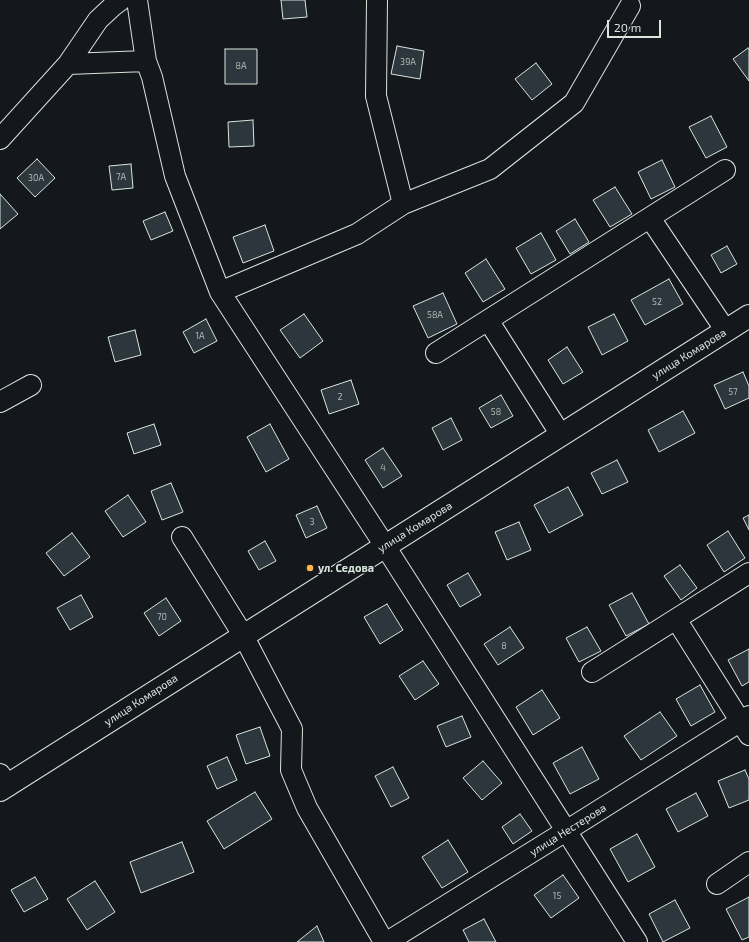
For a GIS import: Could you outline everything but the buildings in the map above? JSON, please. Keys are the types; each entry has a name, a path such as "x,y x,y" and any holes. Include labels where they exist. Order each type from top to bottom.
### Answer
{"main road":[{"name":"улица Комарова","path":"2,783 244,635 749,316"}],"street":[{"path":"0,139 68,64 98,20 121,0"},
{"path":"137,0 146,61 152,77 175,176 220,292 385,546 637,942"},
{"path":"377,0 376,96 403,204"},
{"path":"220,292 357,234 403,204 490,169 574,103 630,6"},
{"path":"68,64 146,61"},
{"path":"436,353 725,170"},
{"path":"650,218 726,331"},
{"path":"488,320 561,435"},
{"path":"0,402 31,385"},
{"path":"182,537 244,635 292,729 291,770 307,808 386,942"},
{"path":"592,672 749,573"},
{"path":"676,619 746,724"},
{"name":"улица Нестерова","path":"386,942 566,831 746,724"},
{"path":"717,884 749,862"}],"place":[{"name":"ул. Седова","path":"310,568"}]}
